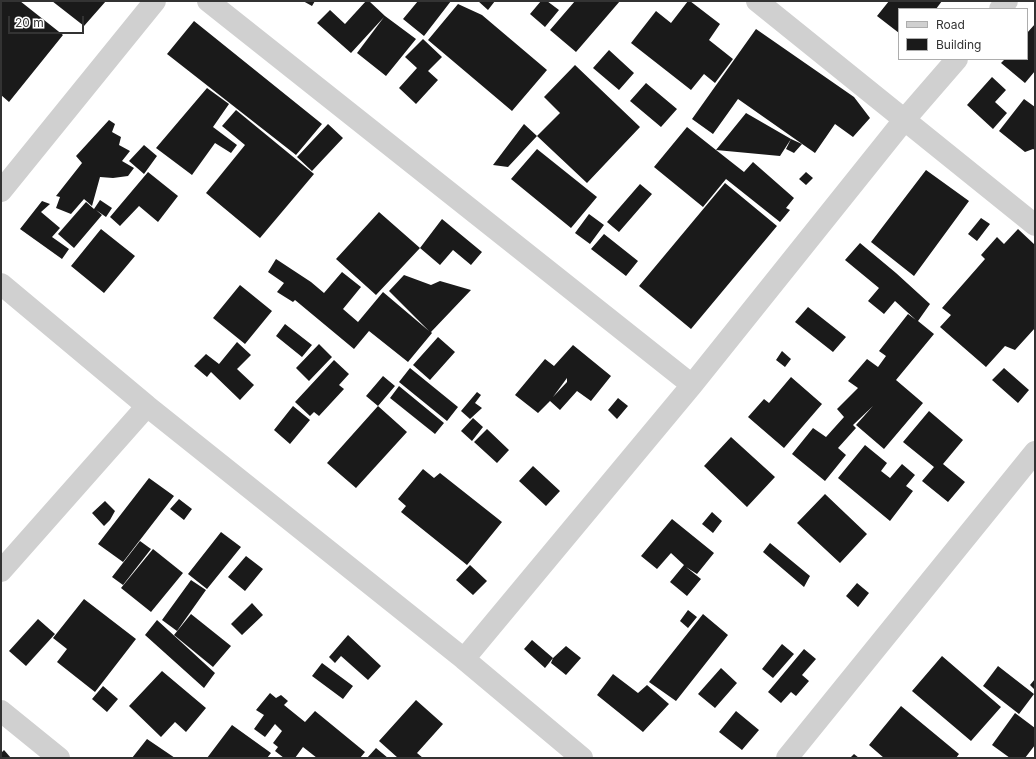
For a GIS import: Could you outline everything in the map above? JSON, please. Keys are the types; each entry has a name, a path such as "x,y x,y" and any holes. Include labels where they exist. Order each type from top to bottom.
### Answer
{"street":[{"path":"1,190 155,1"},
{"path":"208,1 692,385"},
{"path":"757,1 1035,225"},
{"path":"464,659 692,385 905,119 955,60"},
{"path":"1,284 147,406 464,659 582,758"},
{"path":"1,570 147,406"},
{"path":"787,758 1035,452"},
{"path":"1,711 59,758"}],"building":[{"path":"1,1 20,1 63,35 9,102 1,95"},
{"path":"52,1 78,2 106,1 84,26"},
{"path":"303,1 315,1 312,6"},
{"path":"366,1 369,1 385,16 416,39 386,76 357,53 384,17 351,53 317,23 330,10 345,24"},
{"path":"418,1 451,1 424,36 403,19"},
{"path":"478,1 495,1 488,10"},
{"path":"541,1 547,1 559,10 545,27 530,14"},
{"path":"575,1 620,1 576,52 550,30"},
{"path":"688,1 720,24 709,40 733,59 715,83 704,74 691,90 631,43 656,11 671,23"},
{"path":"889,1 942,1 937,8 898,8 898,32 877,16"},
{"path":"458,4 482,15 547,70 512,111 428,40"},
{"path":"194,21 322,124 296,155 167,54"},
{"path":"1035,24 1035,71 1025,83 1001,63 1004,60 1028,60 1028,32"},
{"path":"756,29 854,97 870,118 853,137 835,124 815,153 738,99 713,134 692,119"},
{"path":"423,39 442,57 428,71 438,80 416,104 399,88 417,68 405,57"},
{"path":"609,50 634,73 619,90 593,68"},
{"path":"575,65 640,127 587,183 537,136 560,113 544,97"},
{"path":"992,77 1006,90 995,102 1007,113 993,129 967,105"},
{"path":"646,83 677,109 661,127 630,101"},
{"path":"207,88 229,104 213,127 237,145 231,153 215,143 192,175 156,148"},
{"path":"1024,99 1035,107 1035,150 1033,149 1025,152 999,131"},
{"path":"236,110 314,174 260,238 206,193 245,145 222,126"},
{"path":"746,113 791,139 780,156 716,150"},
{"path":"109,120 115,124 112,132 121,137 119,145 130,151 122,161 134,168 128,176 113,178 100,177 92,206 84,199 71,214 56,208 60,197 56,196 82,163 76,156"},
{"path":"328,124 343,138 312,171 297,157"},
{"path":"524,124 537,136 508,167 493,165"},
{"path":"687,127 744,172 753,162 794,198 786,208 790,210 780,222 726,179 703,207 654,167"},
{"path":"791,139 802,144 794,153 786,149"},
{"path":"144,145 157,156 144,174 129,161"},
{"path":"537,149 597,197 571,228 511,179"},
{"path":"926,170 969,201 914,276 871,242"},
{"path":"148,172 178,196 158,222 139,206 120,226 110,217"},
{"path":"806,172 813,178 806,185 799,179"},
{"path":"725,183 777,226 691,329 639,286"},
{"path":"640,184 652,194 619,232 607,222"},
{"path":"100,200 112,208 106,217 96,210 102,215 74,248 58,234 86,202 94,209"},
{"path":"42,201 50,204 41,212 60,228 52,237 69,249 62,259 20,229"},
{"path":"379,212 420,248 376,295 336,259"},
{"path":"589,214 604,225 590,244 575,233"},
{"path":"981,218 990,224 977,241 968,234"},
{"path":"442,219 482,252 471,265 453,250 440,265 420,248"},
{"path":"101,229 135,256 104,293 71,266"},
{"path":"1018,229 1035,245 1035,328 1015,350 1005,346 986,367 940,327 951,315 942,308 985,259 981,255 997,237 1004,244"},
{"path":"604,234 638,261 626,276 591,249"},
{"path":"860,243 930,304 918,321 934,334 896,380 923,403 884,449 856,425 873,406 853,425 856,428 838,448 846,455 825,481 792,454 813,428 826,437 844,417 837,409 858,388 848,381 867,359 878,367 886,356 879,351 908,314 916,320 895,301 884,314 868,301 879,288 845,260"},
{"path":"276,259 311,282 324,293 342,272 361,287 343,309 358,322 383,292 429,331 389,291 404,275 431,285 440,281 471,290 431,332 432,333 408,362 369,331 354,349 295,300 293,302 277,292 284,283 268,272"},
{"path":"240,285 272,311 245,344 213,318"},
{"path":"808,307 846,337 833,352 795,322"},
{"path":"285,324 312,345 302,357 276,336"},
{"path":"438,337 455,352 430,380 413,365"},
{"path":"237,342 251,355 237,369 254,385 240,400 211,372 207,377 194,366 206,354 219,364"},
{"path":"319,344 332,357 309,381 296,368"},
{"path":"573,345 611,376 591,401 577,391 560,410 550,401 538,413 515,395 545,359 554,366","holes":["567,378 567,382 553,397"]},
{"path":"782,351 791,359 785,367 776,360"},
{"path":"334,360 349,374 339,385 344,389 319,416 314,412 310,416 295,402"},
{"path":"410,368 458,407 447,421 399,382"},
{"path":"1004,368 1029,390 1018,403 992,380"},
{"path":"383,376 395,386 378,406 366,396"},
{"path":"791,377 822,404 784,448 748,417 764,399 769,403"},
{"path":"399,386 444,423 435,434 390,398"},
{"path":"477,392 481,395 475,403 482,408 470,419 461,411"},
{"path":"618,398 628,406 617,419 608,410"},
{"path":"293,406 310,420 290,444 274,430"},
{"path":"378,406 407,432 356,488 327,463"},
{"path":"929,411 963,440 943,464 965,482 948,502 922,481 934,467 903,442"},
{"path":"473,418 483,427 472,441 461,431"},
{"path":"487,429 509,450 497,463 474,442"},
{"path":"731,437 775,477 747,507 704,466"},
{"path":"865,445 887,463 881,471 890,478 902,464 915,475 906,486 913,491 890,521 838,478"},
{"path":"533,466 560,491 546,506 519,481"},
{"path":"423,469 434,478 440,473 502,522 467,565 401,512 406,506 398,499"},
{"path":"149,478 174,496 123,562 98,544"},
{"path":"825,494 867,534 840,563 797,523"},
{"path":"179,499 192,509 184,520 170,509"},
{"path":"105,501 115,511 110,520 104,526 92,513"},
{"path":"712,512 722,521 713,533 702,524"},
{"path":"672,519 714,553 697,574 686,567 701,579 687,596 670,582 684,565 671,553 657,569 641,556"},
{"path":"221,532 241,547 207,589 188,574"},
{"path":"140,541 151,549 123,585 112,577"},
{"path":"770,543 810,576 804,587 763,552"},
{"path":"153,549 183,573 151,612 121,588"},
{"path":"246,556 263,569 245,591 228,577"},
{"path":"470,565 487,581 473,595 456,580"},
{"path":"191,580 206,590 177,631 162,620"},
{"path":"857,583 869,593 858,607 846,596"},
{"path":"84,599 136,639 95,692 57,662 67,649 53,638"},
{"path":"252,603 263,615 242,635 231,624"},
{"path":"688,610 697,617 688,628 680,621"},
{"path":"191,614 231,646 213,667 174,635"},
{"path":"703,614 728,635 676,701 649,682"},
{"path":"38,619 55,634 26,666 9,651"},
{"path":"157,620 215,673 204,688 145,635"},
{"path":"348,635 381,666 368,680 341,656 335,663 329,657"},
{"path":"532,640 553,658 545,668 524,649"},
{"path":"782,644 794,654 773,678 762,669"},
{"path":"566,646 581,658 566,675 551,663 553,658"},
{"path":"804,649 816,659 802,675 809,681 796,696 791,692 781,703 768,692"},
{"path":"942,656 1001,707 971,741 912,691"},
{"path":"322,663 353,686 343,699 312,676"},
{"path":"998,666 1034,694 1019,714 983,686"},
{"path":"721,668 737,683 715,708 698,694"},
{"path":"162,671 206,708 186,732 175,722 161,737 129,706"},
{"path":"613,674 638,693 647,685 669,704 643,732 597,695"},
{"path":"1035,679 1035,690 1030,685"},
{"path":"103,686 118,699 107,712 92,699"},
{"path":"270,693 276,698 281,695 288,701 284,705 305,722 315,711 365,752 360,758 317,758 303,747 295,758 284,758 275,751 278,747 273,743 282,731 275,724 265,737 254,729 264,715 256,710"},
{"path":"416,700 443,724 417,753 423,758 398,758 379,741"},
{"path":"901,706 959,754 956,758 884,758 869,745"},
{"path":"736,711 759,730 742,750 719,732"},
{"path":"1015,713 1035,728 1035,745 1025,758 1010,758 992,745"},
{"path":"232,725 271,753 267,758 207,758"},
{"path":"147,739 175,758 132,758"},
{"path":"376,748 388,758 367,758"},
{"path":"4,750 11,758 1,758 1,753"},
{"path":"854,754 859,758 850,758"}]}
